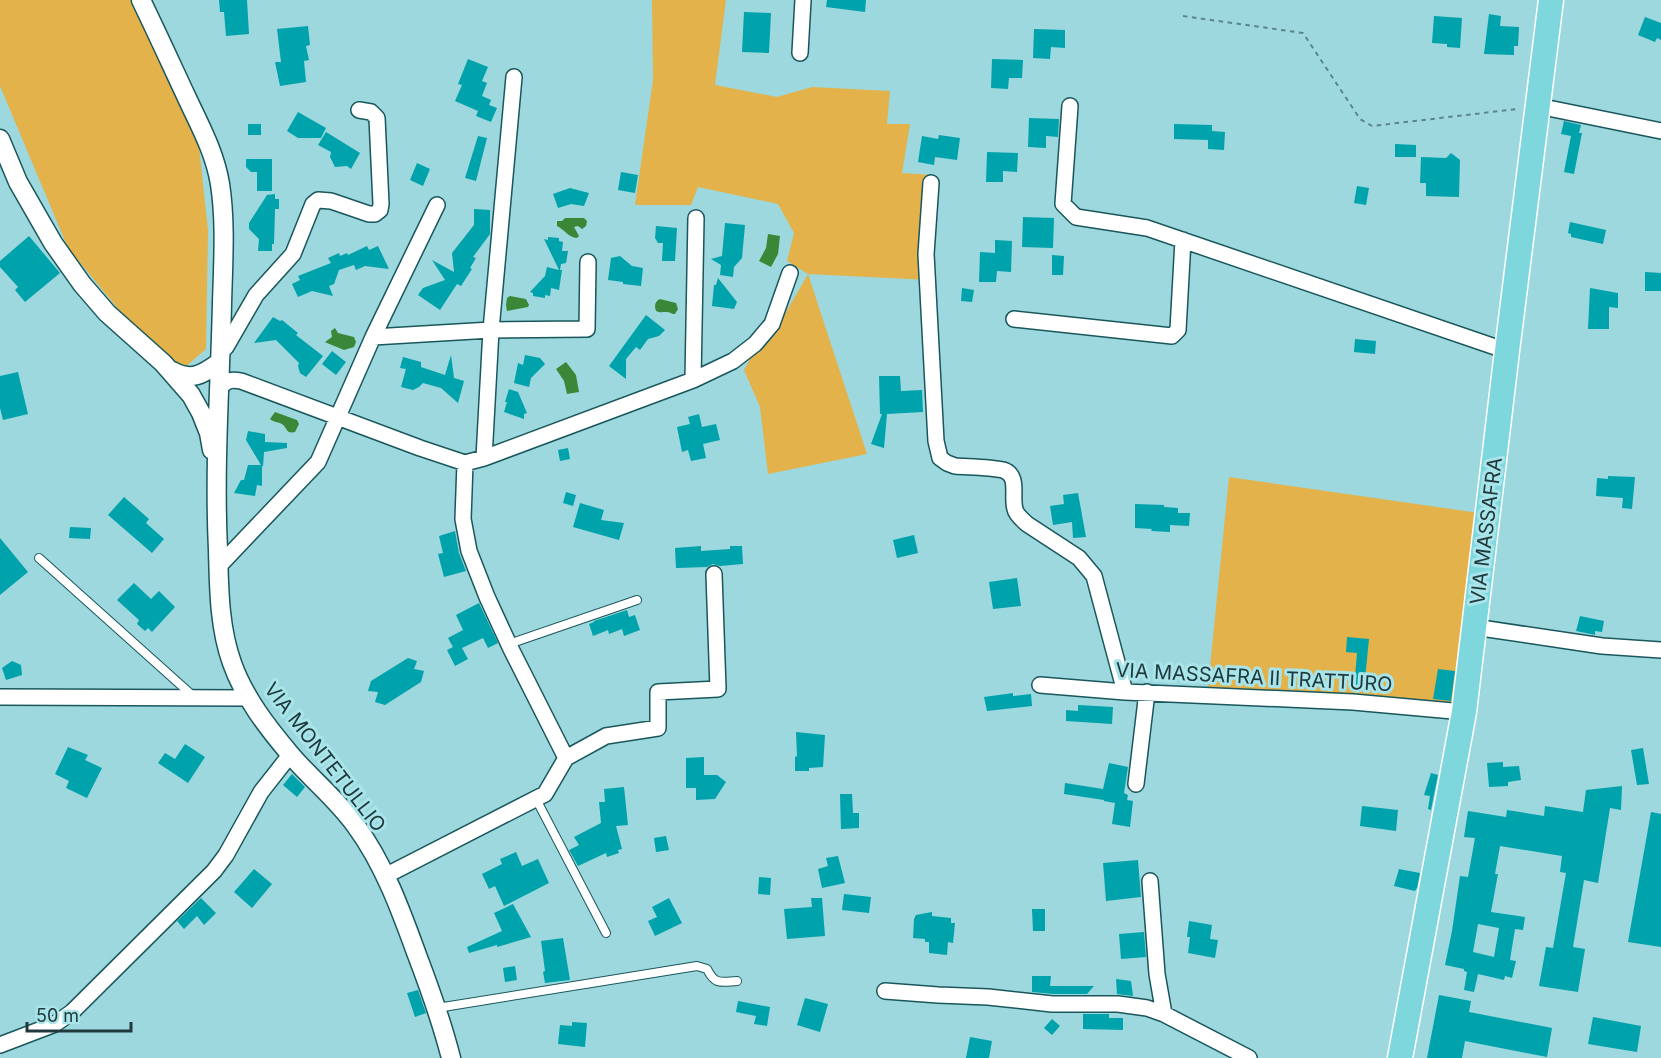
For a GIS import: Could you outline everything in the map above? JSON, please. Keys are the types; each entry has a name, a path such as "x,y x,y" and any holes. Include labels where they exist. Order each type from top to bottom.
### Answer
{"main road":[{"name":"VIA MASSAFRA","path":"1400,1058 1464,712 1551,0"}],"street":[{"path":"141,0 212,152 220,180 223,252 216,472"},
{"path":"800,54 803,0"},
{"path":"484,458 491,330 514,77"},
{"path":"1070,106 1063,204 1076,217 1147,228 1507,351"},
{"path":"1538,106 1661,131"},
{"path":"191,395 193,388 213,374 220,357 256,295 293,254 313,204 318,200 331,201 369,214 375,214 380,210 377,118 371,112 359,110"},
{"path":"0,139 18,182 53,243 82,284 107,313 172,371 191,395 208,433 216,472"},
{"path":"931,183 926,254 936,441 940,458 955,466 1005,471 1011,477 1015,509 1020,517 1085,563 1094,576 1125,692"},
{"path":"219,566 318,462 373,337 437,205"},
{"path":"693,380 696,218"},
{"path":"1014,319 1172,336 1178,330 1183,240"},
{"path":"373,337 491,330 587,329 588,262"},
{"path":"191,395 200,400 207,400 214,396 226,382 232,379 241,381 465,463 484,458 693,380 733,362 756,344 772,324 790,273"},
{"path":"172,371 181,376 204,373 220,357"},
{"path":"220,357 232,375 241,381"},
{"path":"465,463 463,519 469,551 509,644 566,758"},
{"name":"VIA MONTETULLIO","path":"216,472 220,602 232,663 248,698 291,755 356,826 385,876 405,920 451,1058"},
{"path":"385,876 545,794 566,758 606,736 658,728 658,692 718,689 714,574"},
{"path":"1474,627 1602,646 1661,650"},
{"name":"VIA MASSAFRA II TRATTURO","path":"1040,685 1125,692 1353,702 1464,712"},
{"path":"1136,784 1148,692"},
{"path":"0,698 248,698"},
{"path":"0,1045 55,1024 72,1012 214,872 261,792 291,755"},
{"path":"1150,881 1157,974 1164,1014"},
{"path":"885,991 988,997 1052,1004 1118,1004 1147,1008 1164,1014 1250,1058"}],"lane":[{"path":"39,558 187,692 197,698"},
{"path":"509,644 637,600"},
{"path":"536,799 606,933"},
{"path":"436,1008 697,966 707,969 711,978 716,982 737,981"}],"path":[{"path":"1182,15 1304,33 1360,119 1372,126 1538,106"}],"shaded area":[{"path":"0,0 133,0 199,147 208,230 206,349 183,369 137,332 68,248 0,86"},
{"path":"652,0 726,0 715,85 777,97 812,87 890,91 887,124 910,124 902,173 934,175 929,280 808,274 787,261 794,233 778,204 698,187 691,205 635,205 653,80"},
{"path":"565,218 584,218 587,221 586,226 582,229 578,226 574,227 579,236 577,238 571,237 557,226 557,221"},
{"path":"768,234 780,236 778,254 771,267 759,261 766,248"},
{"path":"808,274 867,454 768,474 760,407 744,370 750,359 778,326"},
{"path":"510,296 526,299 528,307 507,311 507,298"},
{"path":"660,299 676,303 678,309 675,314 656,311 655,304"},
{"path":"335,328 338,333 354,337 356,342 354,347 344,350 325,342 332,337 331,331"},
{"path":"566,362 576,375 579,392 567,394 564,381 556,369"},
{"path":"275,412 297,420 299,424 295,432 289,432 282,424 270,419"},
{"path":"1229,477 1486,514 1458,708 1208,687"}],"building":[{"path":"219,0 247,0 249,34 226,36 224,12 220,12"},
{"path":"827,0 866,0 865,12 826,7"},
{"path":"744,12 771,13 769,53 742,52"},
{"path":"1489,14 1501,16 1500,26 1519,27 1518,46 1514,46 1514,55 1484,54"},
{"path":"1434,16 1462,18 1460,48 1432,43"},
{"path":"1645,17 1661,23 1661,40 1657,38 1655,42 1638,35"},
{"path":"308,26 310,45 306,46 309,60 304,61 306,82 280,86 275,62 281,62 277,29"},
{"path":"1034,29 1065,30 1065,48 1051,47 1050,59 1033,58"},
{"path":"468,59 488,67 482,81 487,83 482,96 491,100 489,105 497,108 491,122 476,116 478,111 455,101 462,85 458,84"},
{"path":"992,59 1023,60 1022,78 1009,78 1008,89 991,88"},
{"path":"298,112 326,128 321,138 298,138 287,131"},
{"path":"1029,118 1059,119 1058,137 1046,136 1046,148 1028,147"},
{"path":"1564,121 1581,125 1579,133 1582,133 1574,174 1564,172 1571,136 1561,134"},
{"path":"248,124 261,124 261,135 248,135"},
{"path":"1174,124 1212,125 1212,131 1225,132 1224,150 1208,149 1208,140 1174,139"},
{"path":"326,132 360,153 351,169 347,166 335,167 330,157 331,152 318,145"},
{"path":"939,135 960,138 957,160 935,157 934,165 918,162 922,136 938,139"},
{"path":"478,136 487,138 476,181 465,178"},
{"path":"1395,144 1416,145 1416,157 1395,157"},
{"path":"987,152 1018,153 1017,172 1003,171 1003,182 986,182"},
{"path":"1451,153 1460,160 1459,197 1426,196 1426,183 1420,183 1421,157 1446,158"},
{"path":"246,159 272,159 272,191 257,191 257,172 251,172 246,167"},
{"path":"417,163 430,169 423,186 410,180"},
{"path":"621,172 638,175 635,193 618,190"},
{"path":"1357,186 1369,188 1366,205 1354,203"},
{"path":"570,188 589,193 584,206 571,204 558,208 553,194"},
{"path":"275,194 275,199 279,199 279,209 275,209 272,251 258,251 259,239 249,229 249,223 267,195"},
{"path":"474,209 490,210 490,234 473,257 476,258 470,268 472,269 461,286 457,284 440,310 418,295 423,288 445,280 432,260 454,272 452,253 474,225"},
{"path":"1023,217 1054,218 1053,248 1022,247"},
{"path":"1570,222 1606,230 1603,244 1571,237 1568,233"},
{"path":"725,223 745,225 742,258 734,267 733,277 720,275 721,265 711,259 722,256"},
{"path":"656,226 677,228 675,261 662,261 663,243 658,243 655,238"},
{"path":"29,236 60,273 25,302 15,290 18,287 0,267 0,261"},
{"path":"548,237 559,238 559,241 563,242 562,251 568,251 566,263 561,264 559,290 551,288 550,296 545,295 545,298 533,296 530,292 545,276 547,267 559,270 544,239 548,240"},
{"path":"995,240 1012,241 1011,272 997,271 996,282 979,282 980,252 995,253"},
{"path":"367,246 369,250 378,246 389,269 365,266 356,270 354,265 339,270 334,284 329,286 333,296 312,291 298,297 292,284 300,280 298,276 331,263 328,258 339,253 340,256 347,253 348,255"},
{"path":"1052,255 1064,256 1063,275 1052,275"},
{"path":"620,256 632,266 643,268 641,286 608,280 611,258"},
{"path":"1645,272 1661,273 1661,291 1645,291"},
{"path":"718,278 737,302 734,309 712,306 714,285"},
{"path":"962,288 974,290 972,302 961,301"},
{"path":"1590,288 1618,293 1618,308 1609,307 1609,329 1588,329"},
{"path":"646,315 665,330 659,336 648,339 640,350 636,347 626,359 626,379 609,366"},
{"path":"273,317 282,320 298,333 296,335 323,356 306,377 300,373 299,363 276,340 254,343"},
{"path":"1355,339 1376,341 1375,354 1354,352"},
{"path":"332,351 346,362 336,375 322,364"},
{"path":"451,355 454,378 464,381 458,403 441,388 423,383 413,390 401,387 406,369 400,368 403,357 421,362 421,367 445,375"},
{"path":"525,355 540,358 545,364 531,378 529,387 514,383 518,363 523,365"},
{"path":"18,372 28,414 3,420 0,408 0,376"},
{"path":"879,376 900,376 901,391 922,390 923,412 887,414 884,448 871,444 882,414 880,414"},
{"path":"509,389 518,392 527,413 524,414 524,419 504,412"},
{"path":"699,414 702,427 716,424 720,440 703,444 706,458 691,461 688,450 682,452 677,427 690,424 688,417"},
{"path":"248,431 265,434 265,442 287,443 287,448 264,452 262,486 257,485 255,496 234,493 241,480 244,480 248,465 261,465 246,440"},
{"path":"568,448 570,459 560,461 558,450"},
{"path":"1608,476 1635,477 1632,509 1622,508 1623,498 1596,496 1597,478 1608,479"},
{"path":"566,492 576,495 573,506 563,503"},
{"path":"1078,493 1086,537 1073,538 1072,522 1053,525 1050,506 1064,504 1063,495"},
{"path":"124,497 149,519 146,523 164,539 152,553 108,515"},
{"path":"580,503 604,510 601,520 624,523 619,540 573,527"},
{"path":"1135,504 1178,508 1178,513 1190,513 1189,526 1170,525 1170,532 1135,528"},
{"path":"70,527 91,528 90,539 69,538"},
{"path":"455,531 459,553 466,571 444,577 438,554 443,553 439,536"},
{"path":"914,535 918,553 897,558 893,540"},
{"path":"0,538 28,572 0,595"},
{"path":"701,546 701,551 742,546 743,564 676,568 675,548"},
{"path":"1017,578 1021,606 993,609 989,582"},
{"path":"134,583 151,599 159,591 175,607 152,632 148,628 145,631 137,624 139,620 117,600"},
{"path":"479,603 498,643 488,648 483,638 462,648 468,659 455,666 447,650 453,647 448,638 463,630 456,615"},
{"path":"627,610 629,617 635,615 640,630 624,636 622,629 609,634 608,630 593,636 589,624"},
{"path":"1580,616 1604,621 1602,632 1595,631 1595,635 1576,631"},
{"path":"1347,637 1369,639 1364,689 1354,688 1357,653 1346,652"},
{"path":"408,658 417,661 414,669 424,671 421,682 385,705 375,702 378,692 368,691 371,681"},
{"path":"12,661 21,665 22,675 6,680 2,668"},
{"path":"1438,669 1455,671 1451,701 1433,699"},
{"path":"1013,693 1013,696 1031,694 1032,706 987,711 984,697"},
{"path":"1078,705 1113,707 1112,724 1066,721 1066,710 1078,711"},
{"path":"796,732 825,735 823,767 809,768 809,771 795,771"},
{"path":"185,744 205,757 188,783 158,763 165,753 175,759"},
{"path":"68,747 88,755 85,760 102,768 87,798 66,788 69,781 55,774"},
{"path":"1643,748 1649,784 1637,785 1631,750"},
{"path":"704,757 704,775 717,775 726,782 715,799 696,800 696,788 686,788 686,758"},
{"path":"1503,762 1503,767 1519,766 1521,780 1508,782 1508,786 1489,787 1487,763"},
{"path":"1109,763 1128,767 1124,793 1128,795 1127,800 1133,801 1130,827 1112,824 1115,803 1064,794 1065,783 1103,789"},
{"path":"1431,773 1438,775 1431,810 1428,809 1430,796 1424,795"},
{"path":"292,774 305,787 297,797 283,785"},
{"path":"1622,786 1621,810 1610,808 1598,883 1584,880 1573,947 1585,949 1578,992 1539,986 1546,947 1553,948 1566,873 1560,872 1562,856 1500,846 1495,874 1498,874 1491,912 1525,917 1523,930 1515,929 1510,960 1516,961 1512,978 1505,976 1504,980 1478,974 1474,992 1464,990 1467,972 1464,969 1445,965 1460,876 1468,877 1475,838 1464,837 1468,811 1506,817 1507,810 1544,816 1545,806 1583,812 1586,790","holes":["1478,924 1499,928 1494,957 1473,952"]},
{"path":"624,787 628,825 616,826 622,849 618,850 619,853 607,857 606,853 578,866 569,850 579,845 574,837 601,823 599,802 605,802 604,789"},
{"path":"840,794 852,794 853,813 859,813 859,828 841,829"},
{"path":"1362,806 1398,810 1396,831 1360,826"},
{"path":"1651,812 1661,814 1661,947 1628,942"},
{"path":"666,836 669,850 656,852 654,838"},
{"path":"516,852 522,866 538,859 549,883 504,906 495,886 489,889 482,874 502,864 500,859"},
{"path":"838,856 845,883 822,888 818,869 828,866 826,858"},
{"path":"1138,860 1141,897 1106,901 1103,863"},
{"path":"254,869 272,884 252,908 234,892"},
{"path":"1399,869 1420,873 1415,891 1394,886"},
{"path":"759,877 771,878 770,895 758,894"},
{"path":"844,894 871,897 869,913 842,910"},
{"path":"201,898 216,913 204,925 197,916 184,929 177,921"},
{"path":"669,898 682,923 655,936 648,921 657,917 652,907"},
{"path":"811,898 822,898 825,936 787,939 784,909 812,907"},
{"path":"513,904 531,937 469,953 467,947 502,931 494,913"},
{"path":"1032,909 1045,909 1045,931 1033,931"},
{"path":"932,912 932,916 951,918 951,923 955,923 953,943 948,942 947,955 929,953 929,942 925,942 925,939 913,938 916,915"},
{"path":"1189,921 1212,925 1210,939 1218,940 1215,958 1188,953"},
{"path":"1144,932 1146,957 1121,959 1119,934"},
{"path":"563,938 570,980 545,983 541,941"},
{"path":"515,966 517,980 505,982 503,968"},
{"path":"1032,976 1051,976 1050,986 1094,986 1087,994 1032,992"},
{"path":"1116,979 1131,981 1133,996 1117,994"},
{"path":"418,990 426,1013 415,1017 407,993"},
{"path":"1439,995 1471,1001 1469,1012 1552,1028 1547,1057 1465,1041 1462,1058 1427,1058"},
{"path":"805,998 828,1004 820,1032 797,1025"},
{"path":"738,1001 770,1007 767,1026 754,1024 756,1016 736,1012"},
{"path":"1083,1014 1109,1014 1109,1018 1123,1018 1123,1030 1083,1029"},
{"path":"1593,1017 1641,1026 1637,1052 1588,1044"},
{"path":"1052,1019 1060,1026 1052,1035 1044,1028"},
{"path":"572,1022 587,1023 585,1047 558,1044 560,1025 572,1026"},
{"path":"970,1037 992,1041 989,1058 966,1058"}]}
